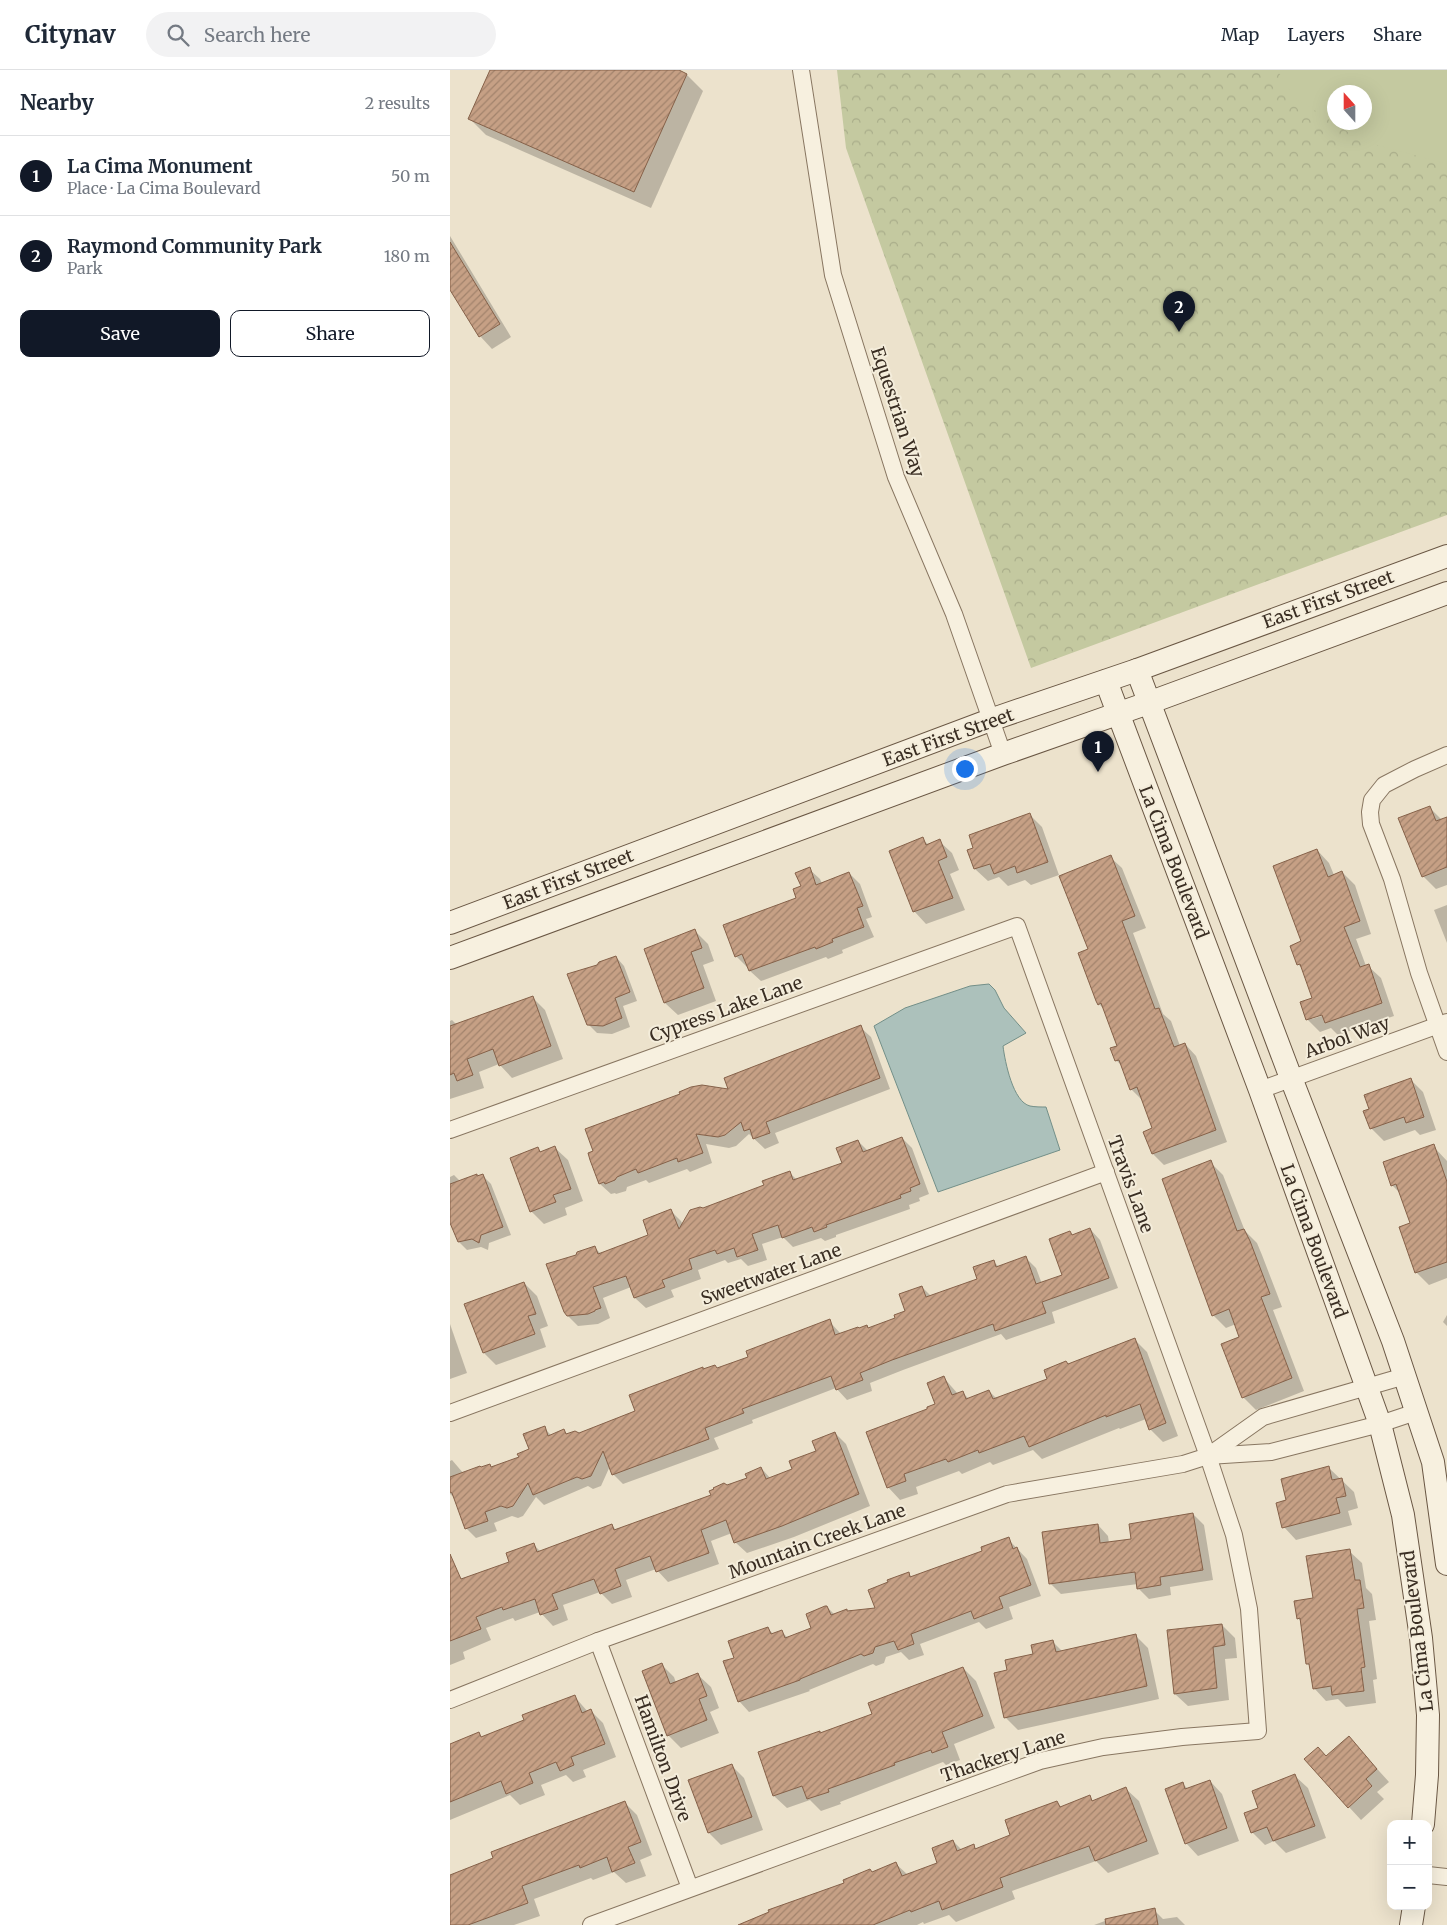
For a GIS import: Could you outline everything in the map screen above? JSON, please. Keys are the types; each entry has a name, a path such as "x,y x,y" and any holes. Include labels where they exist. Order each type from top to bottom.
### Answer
{"street":[{"name":"Equestrian Way","path":"801,70 833,275 896,477 954,614 993,719 1003,754"},
{"name":"East First Street","path":"450,924 993,719 1137,670 1447,556"},
{"name":"East First Street","path":"450,958 1447,593"},
{"name":"La Cima Boulevard","path":"1137,670 1151,702 1291,1078 1394,1341 1432,1462 1447,1564"},
{"name":"La Cima Boulevard","path":"1106,680 1260,1090 1380,1424 1403,1515 1422,1638 1428,1715 1427,1775 1423,1820"},
{"path":"1447,755 1415,769 1384,786 1372,800 1370,812 1371,824 1392,879 1419,974 1442,1024 1447,1052"},
{"name":"Cypress Lake Lane","path":"450,1130 1016,926"},
{"name":"Travis Lane","path":"1016,926 1208,1456"},
{"name":"Arbol Way","path":"1260,1090 1442,1024"},
{"name":"Sweetwater Lane","path":"450,1413 1106,1172"},
{"name":"Mountain Creek Lane","path":"1208,1456 1263,1417 1405,1376"},
{"name":"Mountain Creek Lane","path":"450,1700 598,1641 1007,1494 1183,1464 1208,1456 1271,1452 1380,1424 1416,1412"},
{"name":"Thackery Lane","path":"591,1925 1040,1761 1103,1747 1182,1737 1258,1731 1249,1609 1234,1535 1208,1456"},
{"name":"Hamilton Drive","path":"598,1641 690,1888"},
{"path":"1432,1875 1447,1877"},
{"path":"1411,1925 1413,1910"}],"green space":[{"path":"837,70 1447,70 1447,515 1031,668 846,148"},
{"path":"1277,70 1447,70 1447,164 1362,141 1345,130 1372,130 1372,85 1327,85 1327,118 1294,97"}],"water":[{"path":"989,984 995,990 1004,1008 1026,1033 1003,1046 1011,1081 1024,1103 1030,1106 1046,1107 1060,1150 938,1192 874,1026 905,1008 970,986"}],"building":[{"path":"490,70 679,70 687,74 634,192 468,119"},
{"path":"450,242 500,324 479,337 450,290"},
{"path":"1430,806 1436,821 1447,817 1447,867 1422,877 1398,818"},
{"path":"1030,813 1048,862 1017,873 1015,866 994,874 990,864 974,869 967,850 973,848 969,835"},
{"path":"923,837 926,845 940,839 947,857 938,861 953,898 913,912 889,851"},
{"path":"1317,849 1328,877 1342,871 1360,921 1344,927 1360,967 1369,964 1382,1003 1325,1023 1322,1015 1306,1020 1300,1002 1312,998 1300,964 1297,965 1290,946 1301,941 1273,866"},
{"path":"1111,855 1135,916 1122,921 1155,1009 1159,1008 1174,1047 1185,1043 1216,1130 1152,1154 1143,1132 1152,1128 1137,1087 1130,1090 1119,1060 1115,1061 1110,1048 1117,1046 1101,1003 1098,1005 1096,1001 1078,953 1088,949 1059,876"},
{"path":"810,867 816,885 849,872 863,906 857,908 864,927 832,939 833,942 816,949 815,947 749,971 742,954 735,957 723,925 796,898 793,889 801,886 795,873"},
{"path":"695,929 702,948 691,952 704,988 664,1003 644,949"},
{"path":"616,956 630,992 615,998 622,1018 603,1026 587,1025 567,974 597,965 599,962"},
{"path":"533,996 551,1046 499,1066 493,1049 467,1059 473,1075 457,1081 454,1073 450,1075 450,1026"},
{"path":"861,1025 880,1078 766,1122 770,1133 753,1139 750,1129 744,1131 741,1122 725,1135 718,1137 696,1134 703,1153 678,1162 677,1158 638,1173 636,1169 617,1177 615,1180 599,1184 588,1153 593,1151 585,1129 680,1094 679,1092 691,1087 702,1085 728,1089 724,1078"},
{"path":"1411,1078 1424,1117 1406,1123 1404,1117 1370,1129 1363,1111 1369,1109 1364,1095"},
{"path":"902,1137 920,1184 910,1188 911,1191 900,1195 901,1198 826,1225 827,1227 814,1232 812,1227 782,1238 778,1225 752,1234 758,1250 737,1257 734,1248 717,1254 715,1250 689,1259 692,1269 662,1280 665,1287 634,1298 626,1276 593,1287 601,1308 588,1314 567,1316 564,1312 546,1264 576,1255 577,1252 595,1246 598,1254 648,1235 643,1220 671,1209 679,1229 690,1210 703,1208 764,1185 762,1181 790,1171 793,1180 842,1163 836,1148 858,1140 863,1152"},
{"path":"1434,1144 1447,1182 1447,1262 1415,1273 1399,1227 1410,1223 1396,1184 1391,1186 1383,1162"},
{"path":"555,1146 571,1189 553,1195 556,1202 530,1212 510,1158 538,1147 540,1152"},
{"path":"1211,1160 1237,1231 1244,1229 1270,1294 1261,1297 1292,1378 1242,1398 1221,1344 1239,1337 1229,1309 1212,1316 1162,1179"},
{"path":"477,1174 477,1176 483,1174 503,1227 481,1235 479,1243 472,1239 458,1242 450,1223 450,1184"},
{"path":"1090,1228 1109,1278 1042,1302 1046,1313 995,1331 993,1324 892,1360 860,1373 863,1380 836,1390 831,1376 742,1409 744,1413 705,1428 709,1439 612,1475 603,1451 591,1476 582,1479 577,1477 533,1495 528,1483 513,1506 507,1508 501,1506 485,1512 488,1521 465,1529 450,1492 450,1477 480,1466 490,1464 491,1467 519,1457 517,1454 529,1449 523,1434 545,1426 548,1436 564,1429 566,1434 575,1431 579,1433 635,1411 629,1395 703,1367 703,1369 715,1365 717,1368 748,1357 746,1351 830,1319 835,1335 867,1325 868,1328 895,1318 894,1315 905,1311 899,1294 922,1286 926,1297 977,1279 973,1267 994,1260 996,1267 1026,1256 1036,1284 1062,1275 1049,1239 1070,1231 1072,1235"},
{"path":"524,1282 536,1314 528,1316 535,1334 483,1353 464,1304"},
{"path":"1135,1338 1166,1423 1149,1430 1140,1404 1106,1417 1106,1415 1029,1447 1024,1436 979,1453 978,1450 948,1462 946,1459 904,1474 906,1481 887,1488 866,1432 927,1409 927,1407 935,1404 927,1383 944,1376 952,1395 963,1391 966,1399 989,1390 993,1399 1047,1379 1044,1370 1066,1361 1068,1364"},
{"path":"835,1432 859,1494 782,1526 734,1543 726,1520 701,1530 709,1553 656,1572 650,1556 615,1569 621,1586 600,1594 594,1579 552,1594 558,1609 540,1615 535,1599 503,1610 502,1607 476,1617 481,1629 450,1641 450,1554 461,1579 509,1562 506,1553 534,1543 537,1552 612,1524 614,1530 711,1495 709,1491 713,1488 724,1483 727,1485 747,1478 745,1474 761,1467 766,1479 792,1469 789,1461 816,1451 812,1441"},
{"path":"1329,1466 1332,1480 1342,1478 1346,1496 1336,1498 1340,1513 1282,1528 1276,1503 1286,1500 1281,1479"},
{"path":"1193,1513 1203,1570 1160,1577 1161,1585 1137,1589 1135,1572 1049,1584 1042,1532 1098,1524 1100,1543 1131,1539 1129,1524"},
{"path":"1009,1537 1013,1549 1017,1547 1031,1585 999,1597 1003,1608 974,1619 971,1611 911,1634 914,1644 898,1650 894,1641 875,1647 873,1653 864,1656 861,1654 800,1680 738,1702 723,1661 734,1658 728,1641 768,1627 771,1634 782,1630 785,1638 811,1628 806,1614 825,1606 827,1606 831,1615 847,1609 847,1611 875,1608 868,1590 888,1582 887,1580 909,1572 910,1577 982,1551 981,1547"},
{"path":"1350,1549 1355,1580 1360,1580 1364,1608 1357,1609 1365,1667 1361,1668 1364,1691 1332,1695 1331,1686 1313,1689 1309,1664 1306,1664 1300,1618 1297,1619 1294,1601 1313,1598 1306,1556"},
{"path":"1222,1624 1225,1645 1213,1647 1217,1688 1174,1694 1167,1630"},
{"path":"1136,1634 1147,1686 1004,1718 994,1673 1007,1670 1005,1660 1033,1654 1031,1645 1053,1640 1056,1652"},
{"path":"662,1663 670,1684 698,1673 707,1696 699,1699 707,1720 667,1736 642,1671"},
{"path":"963,1667 983,1716 942,1732 948,1747 932,1753 931,1750 894,1763 895,1765 828,1789 829,1792 807,1799 802,1786 773,1796 758,1752 820,1731 820,1733 872,1714 868,1703"},
{"path":"575,1695 582,1713 591,1709 605,1744 571,1757 574,1765 560,1771 556,1762 529,1773 533,1783 506,1794 501,1781 450,1802 450,1744 479,1732 481,1737 524,1720 522,1715"},
{"path":"1349,1736 1377,1769 1366,1779 1372,1786 1348,1808 1304,1759 1318,1747 1326,1756"},
{"path":"732,1764 752,1817 708,1833 688,1780"},
{"path":"1295,1774 1315,1826 1273,1841 1267,1827 1251,1833 1244,1813 1258,1808 1252,1791"},
{"path":"1210,1780 1227,1828 1185,1844 1165,1789 1183,1782 1185,1789"},
{"path":"1126,1787 1147,1841 1095,1861 1089,1846 1000,1878 1003,1887 942,1910 939,1901 873,1925 738,1925 769,1912 768,1910 844,1883 843,1880 870,1869 872,1872 896,1862 902,1876 937,1863 932,1848 953,1840 957,1851 974,1844 975,1849 1010,1835 1005,1820 1057,1801 1060,1807 1090,1795 1092,1801"},
{"path":"625,1801 641,1842 628,1847 635,1863 612,1872 607,1857 580,1868 579,1865 522,1886 528,1903 468,1925 450,1925 450,1875 493,1858 491,1852"},
{"path":"1155,1908 1158,1925 1106,1925 1105,1919"}],"place":[{"name":"Raymond Community Park","path":"1179,332"},
{"name":"La Cima Monument","path":"1098,772"}]}
